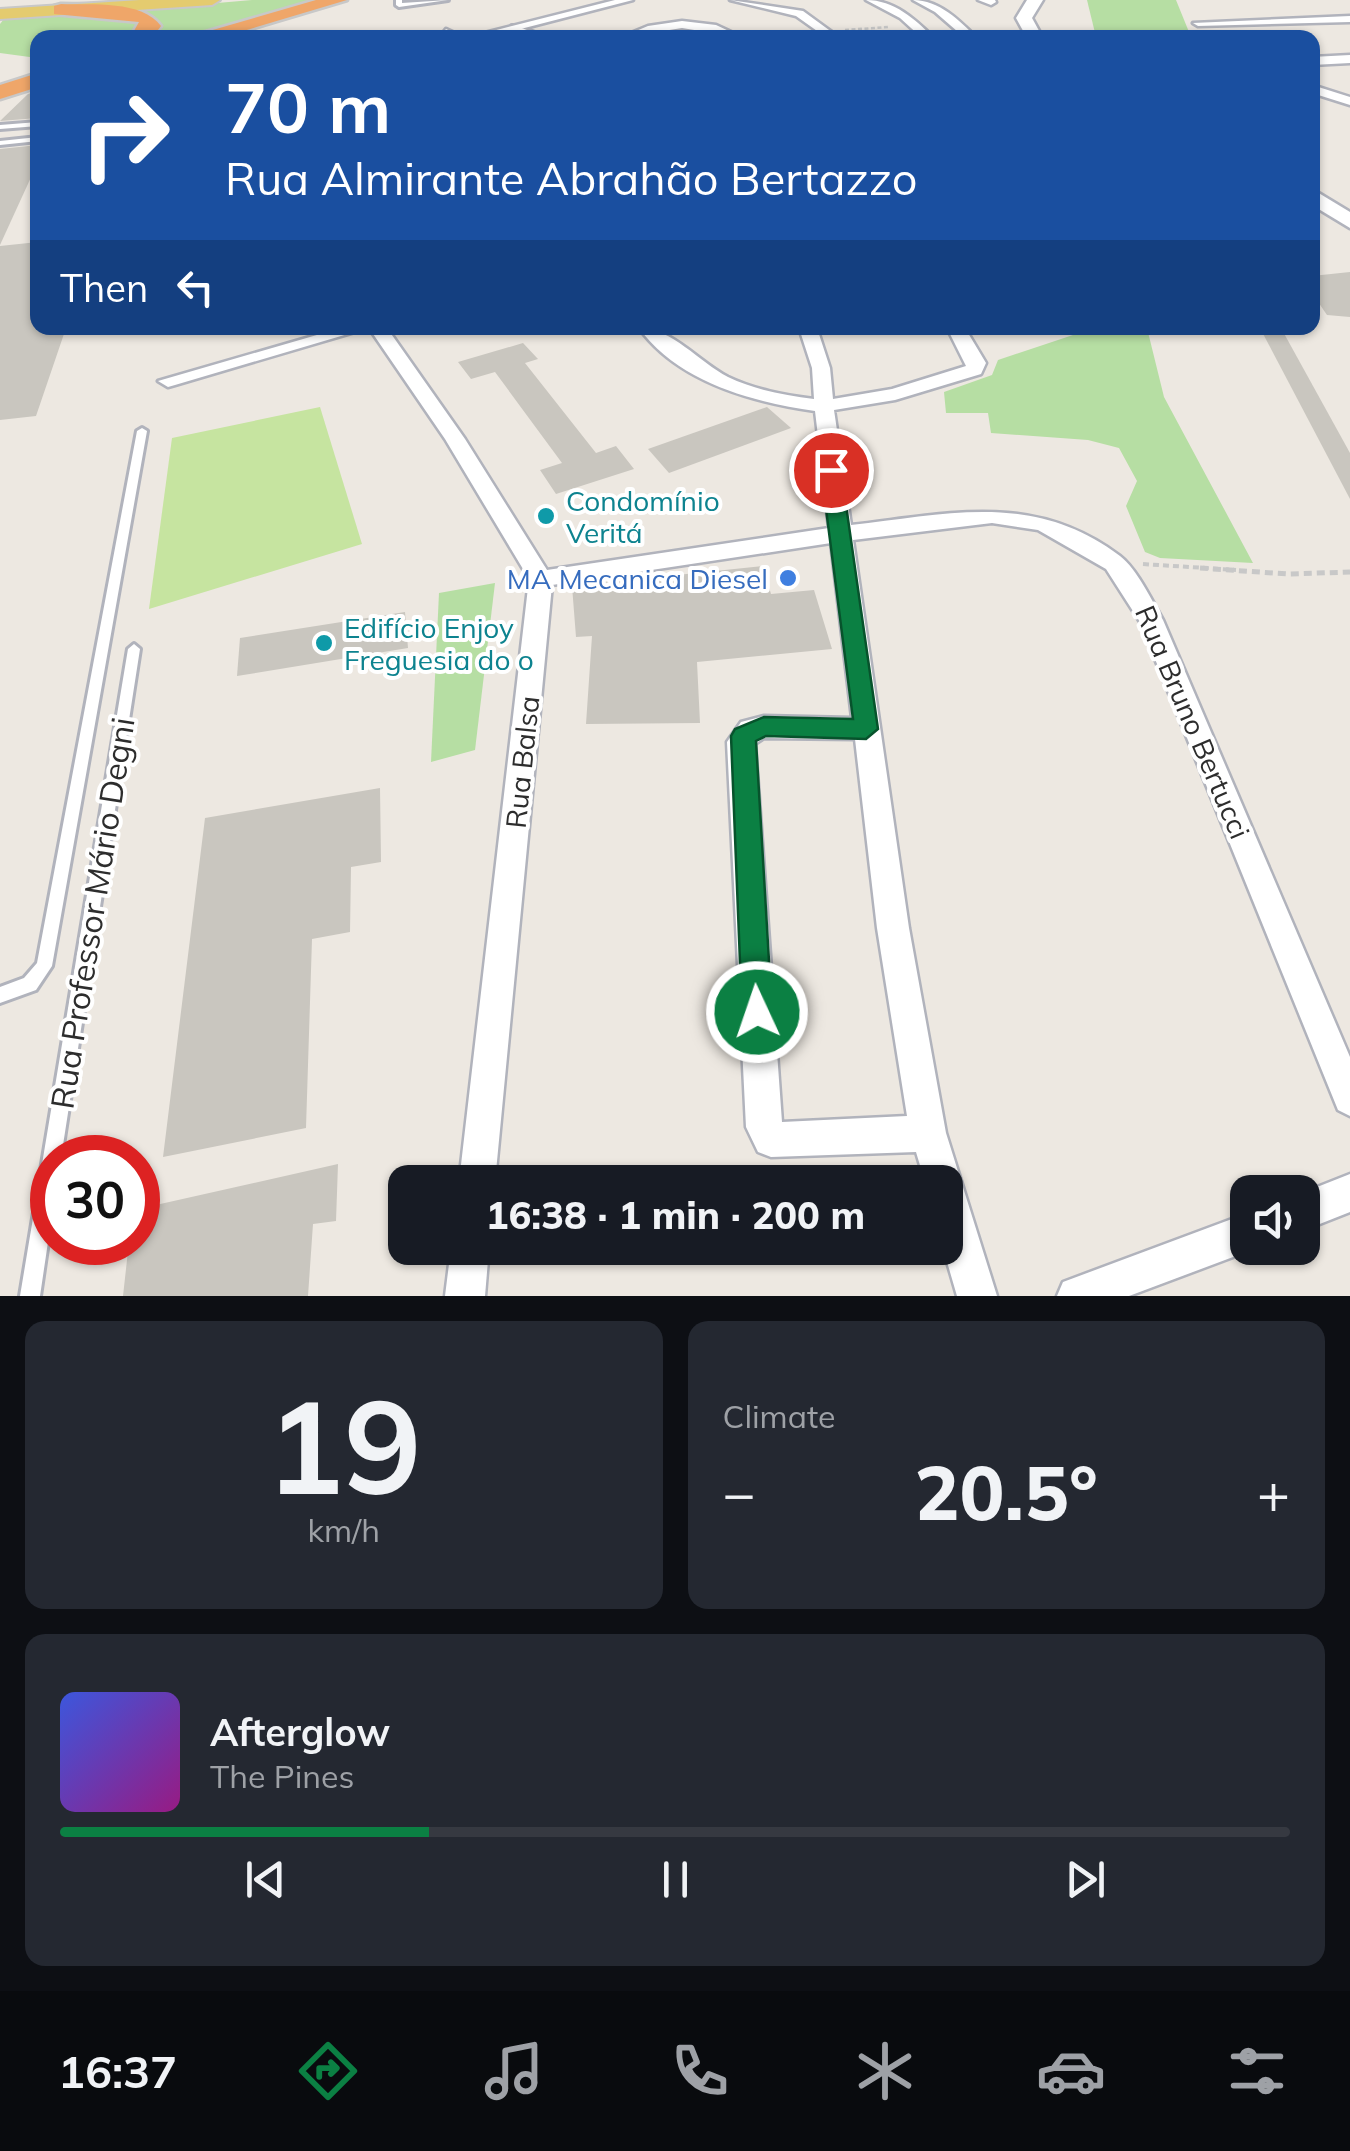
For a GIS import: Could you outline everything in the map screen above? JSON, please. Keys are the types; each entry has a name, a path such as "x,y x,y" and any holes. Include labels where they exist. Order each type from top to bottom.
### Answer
{"highway":[{"path":"225,30 338,0"},
{"path":"54,9 139,14 151,26 147,30"},
{"path":"0,92 30,69"}],"main road":[{"path":"54,9 123,0"},
{"path":"0,12 212,0"},
{"path":"1031,30 1024,18 1027,7 1036,0"},
{"path":"1320,199 1345,213"}],"street":[{"path":"569,11 582,0"},
{"path":"502,30 628,0"},
{"path":"735,0 799,13 827,30"},
{"path":"871,0 921,30"},
{"path":"918,0 939,10 963,30"},
{"path":"1198,22 1350,19"},
{"path":"646,30 693,24 726,30"},
{"path":"1320,61 1350,59"},
{"path":"1320,91 1350,100"},
{"path":"168,381 333,335"},
{"path":"383,335 455,439 541,579"},
{"path":"656,335 689,364 730,388 824,406 895,394 974,370 977,363 960,335"},
{"path":"810,335 821,368 838,534 866,729 928,1133 938,1165"},
{"name":"Rua Bruno Bertucci","path":"541,579 838,534 992,516 1020,518 1074,538 1114,563 1152,620 1350,1098"},
{"name":"Rua Balsa","path":"479,1165 541,579"},
{"path":"866,729 764,726 750,730 741,742 764,1127 771,1139 778,1140 928,1133"},
{"path":"1320,1205 1350,1193"},
{"path":"1077,1296 1230,1239"},
{"path":"963,1249 977,1296"},
{"path":"465,1296 468,1265"}],"lane":[{"path":"399,0 399,5 444,0"},
{"path":"514,27 523,30"},
{"path":"0,127 30,125"},
{"path":"0,143 30,140"},
{"path":"0,995 30,984 44,966 142,432"},
{"name":"Rua Professor Mário Degni","path":"30,1296 134,648"}],"path":[{"path":"875,30 917,26"},
{"path":"1114,563 1288,574 1350,572"}],"green space":[{"path":"252,0 317,0 207,30 153,30 158,22 136,10"},
{"path":"1087,0 1176,0 1188,30 1094,30"},
{"path":"94,13 125,16 142,23 137,30 30,30 30,57 0,53 0,24 4,19"},
{"path":"1073,335 1149,335 1164,397 1253,563 1160,558 1145,552 1126,506 1137,481 1119,448 1088,440 991,433 988,413 946,413 944,392 992,375 998,360"},
{"path":"320,407 362,544 149,609 172,438"},
{"path":"495,583 475,750 431,762 439,593"}],"building":[{"path":"28,94 30,119 0,121"},
{"path":"30,146 30,179 0,245 0,149"},
{"path":"30,243 30,335 64,335 36,416 0,420 0,246"},
{"path":"1350,272 1350,317 1327,315 1320,305 1320,275"},
{"path":"1264,335 1285,335 1350,453 1350,499"},
{"path":"523,343 538,359 525,363 596,453 616,446 634,469 556,494 540,470 562,463 495,372 471,379 458,362"},
{"path":"767,407 791,428 669,473 648,449"},
{"path":"763,566 771,594 814,590 832,649 697,662 700,723 586,724 592,636 576,637 572,586"},
{"name":"Edifício Enjoy Freguesia do o","path":"405,612 408,648 237,676 240,638"},
{"path":"380,788 381,862 351,867 350,932 312,939 306,1128 163,1157 205,818"},
{"path":"338,1164 336,1221 313,1224 308,1296 123,1296 126,1265 160,1265 160,1204"}],"place":[{"name":"Condomínio Veritá","path":"546,516"},
{"name":"MA Mecanica Diesel","path":"788,578"},
{"name":"Edifício Enjoy Freguesia do o","path":"324,643"}],"route":[{"path":"757,1012 743,736 764,726 866,729 831,470"}]}
